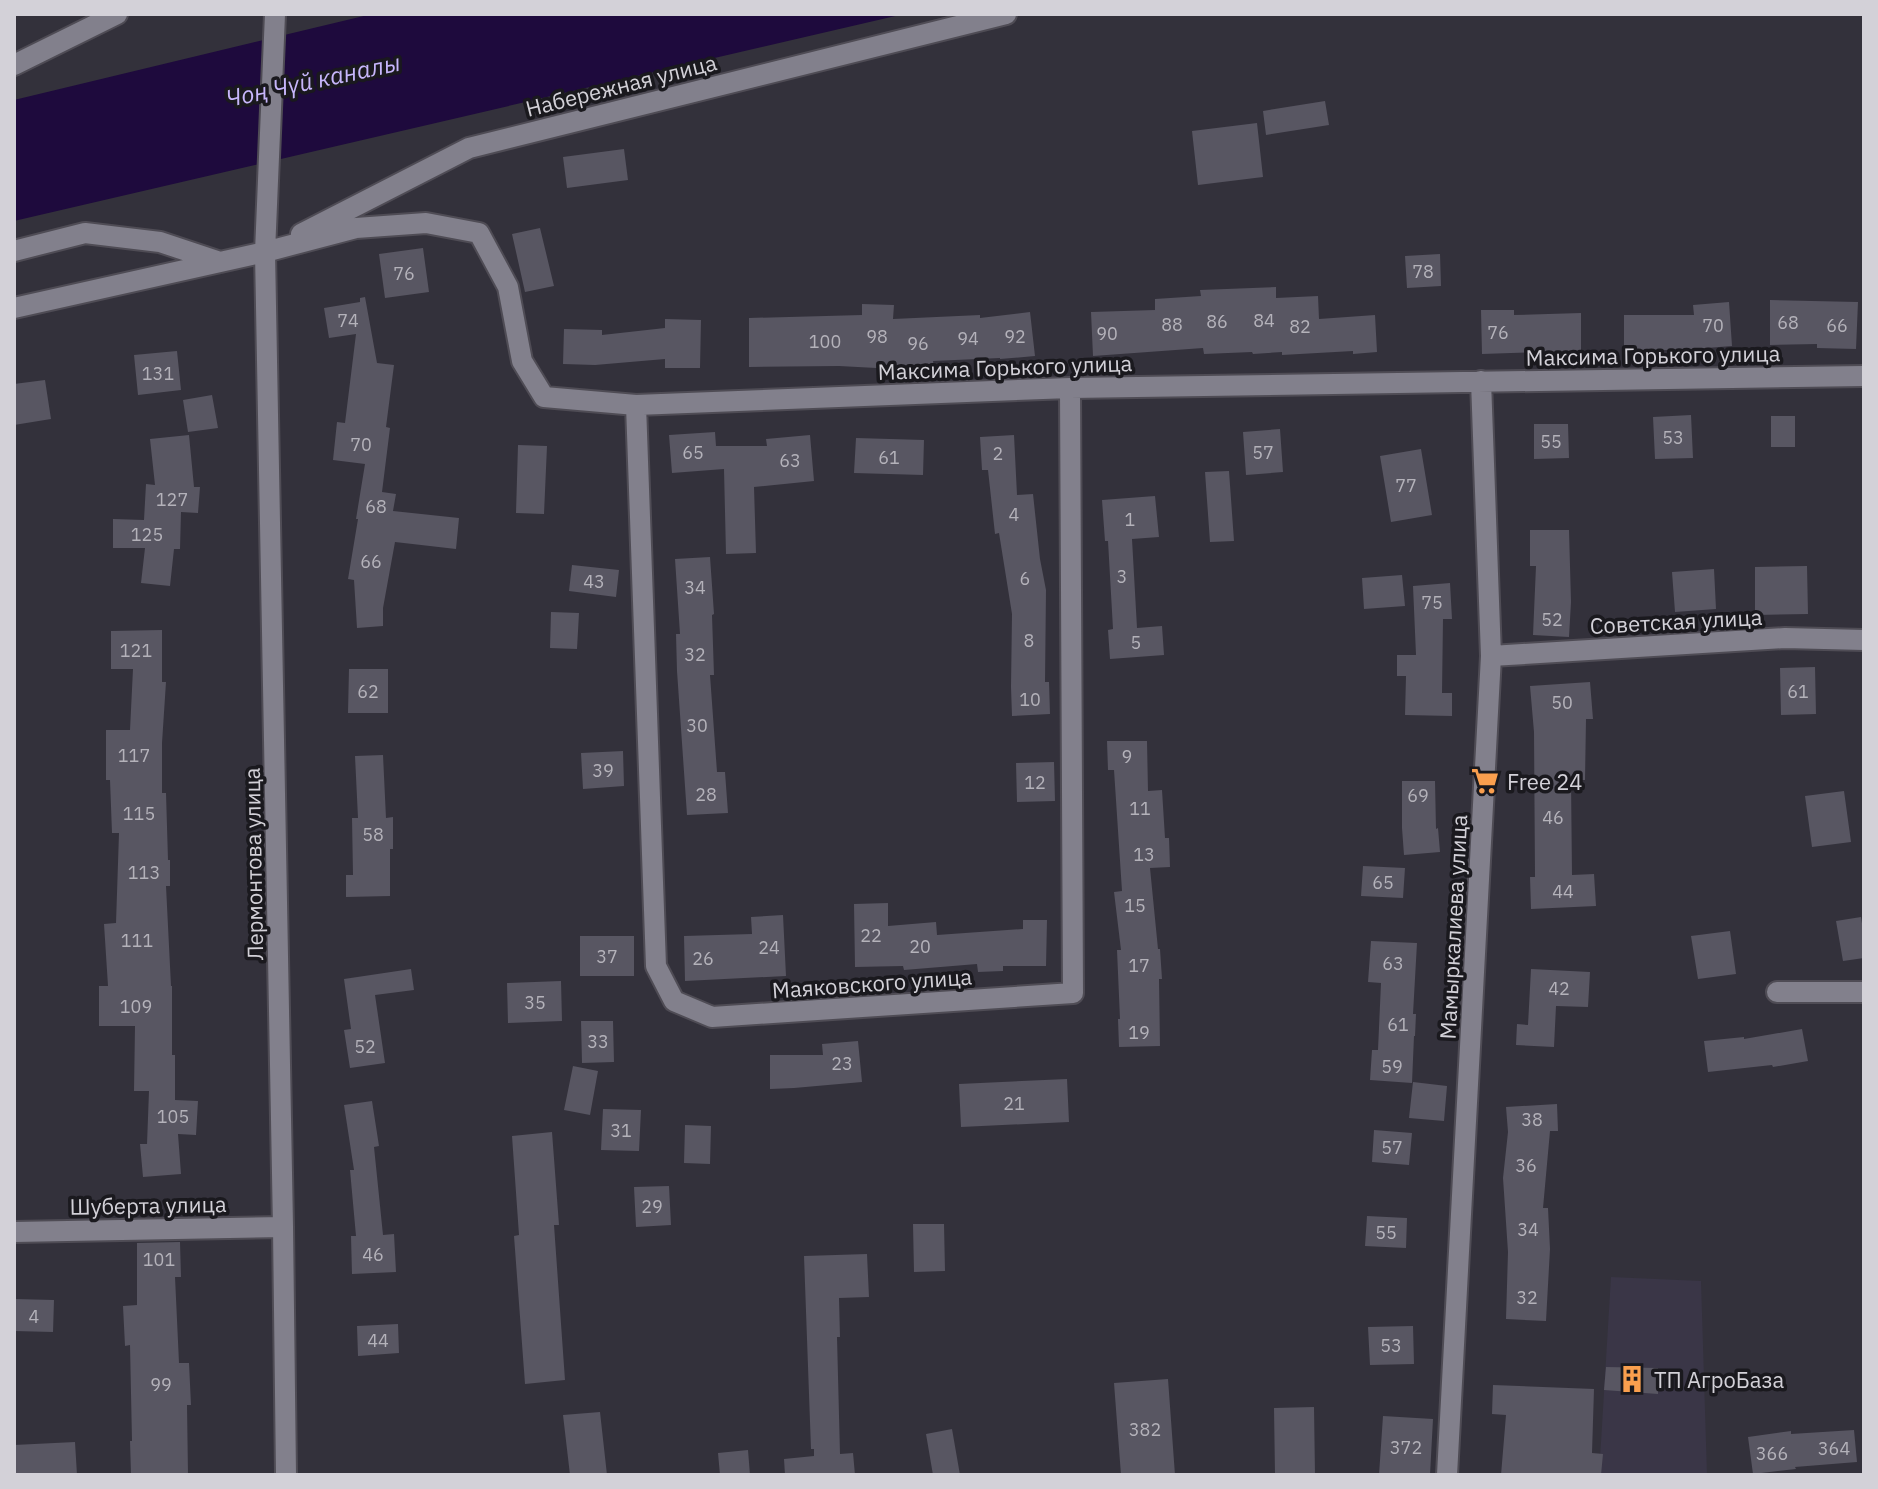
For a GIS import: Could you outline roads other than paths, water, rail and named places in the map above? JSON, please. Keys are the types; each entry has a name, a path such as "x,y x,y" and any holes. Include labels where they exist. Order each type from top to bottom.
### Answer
{"street":[{"path":"14,65 117,14"},
{"name":"Лермонтова улица","path":"275,14 265,252 286,1475"},
{"name":"Набережная улица","path":"265,252 469,148 1006,14"},
{"name":"Максима Горького улица","path":"265,252 356,228 426,223 479,233 508,287 522,361 544,397 636,405 1070,388 1864,376"},
{"path":"14,251 85,233 160,242 222,262"},
{"path":"14,308 265,252"},
{"name":"Мамыркалиева улица","path":"1447,1475 1491,656 1481,381"},
{"name":"Маяковского улица","path":"636,405 656,966 674,1001 712,1017 1073,993 1070,388"},
{"name":"Советская улица","path":"1491,656 1785,638 1864,640"},
{"path":"1777,992 1864,992"},
{"name":"Шуберта улица","path":"14,1232 283,1227"}],"water":[{"name":"Чоң Чүй каналы","path":"372,14 904,14 14,221 14,100"}],"place":[{"name":"Free 24","path":"1485,781"},
{"name":"ТП АгроБаза","path":"1632,1379"}]}
